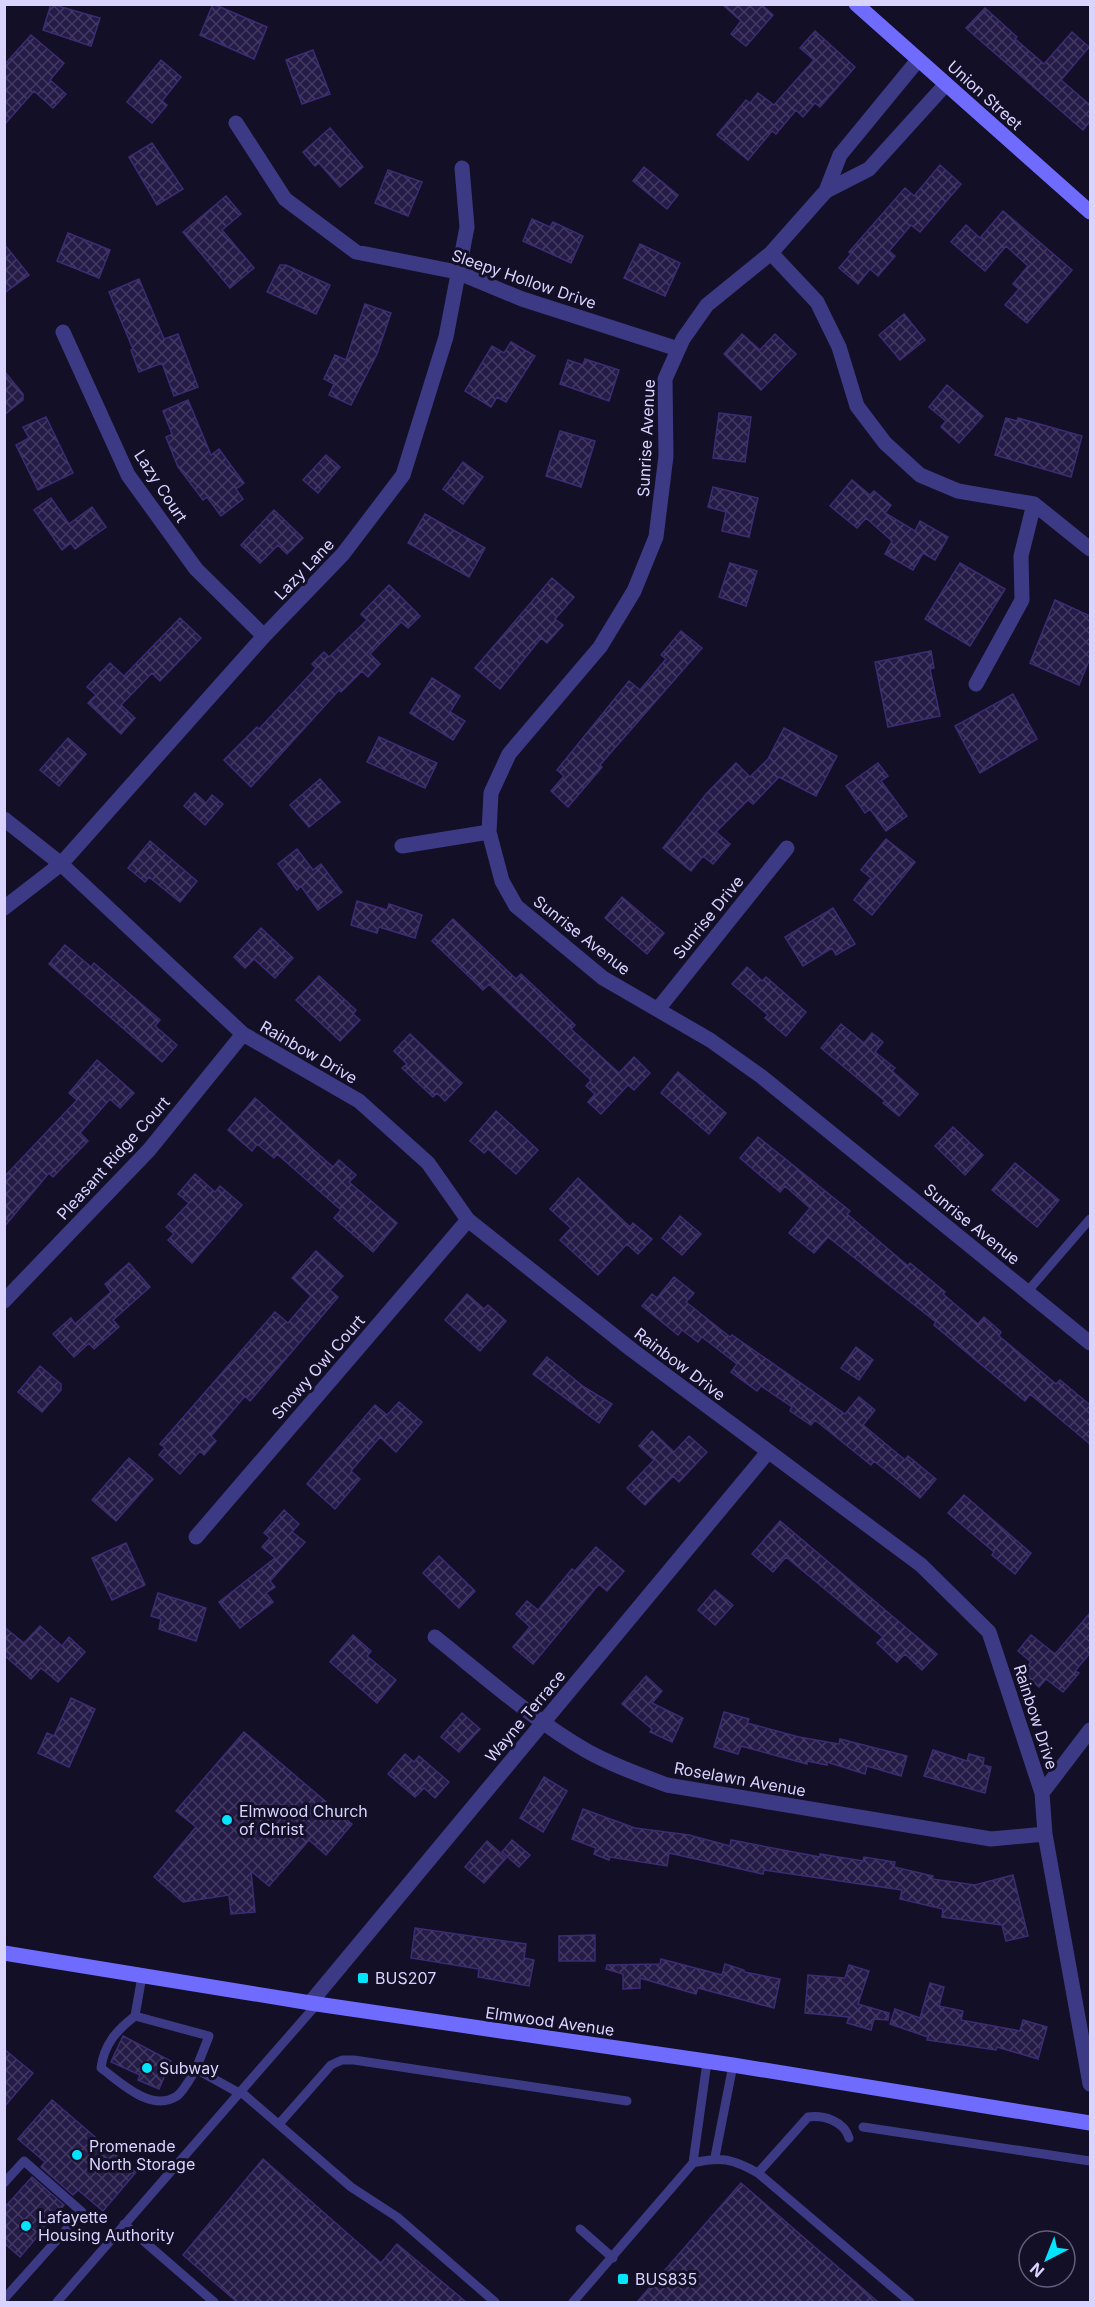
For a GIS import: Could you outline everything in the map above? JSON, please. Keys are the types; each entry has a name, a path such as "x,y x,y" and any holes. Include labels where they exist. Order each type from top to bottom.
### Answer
{"main road":[{"name":"Union Street","path":"856,4 1090,212"},
{"name":"Elmwood Avenue","path":"4,1953 313,2004 733,2065 1090,2123"}],"street":[{"name":"Sunrise Avenue","path":"918,60 840,155 826,191 771,253 707,304 678,349 665,379 666,456 656,537 634,591 600,647 509,753 492,793 489,832 502,881 516,906 603,978 710,1040 762,1077 1090,1343"},
{"name":"Sunrise Avenue","path":"826,191 868,170 946,84"},
{"name":"Sleepy Hollow Drive","path":"236,123 285,199 356,252 457,272 522,299 678,349"},
{"name":"Lazy Lane","path":"4,908 61,864 264,636 343,555 403,475 446,337 467,227 462,168"},
{"path":"771,253 817,302 839,347 857,406 885,443 920,475 958,491 1034,504 1090,549"},
{"name":"Lazy Court","path":"63,332 128,475 196,569 264,636"},
{"path":"976,684 1022,600 1021,556 1034,504"},
{"name":"Rainbow Drive","path":"4,819 61,864 243,1034 359,1101 428,1163 468,1220 632,1350 921,1565 989,1632 1042,1793 1045,1834 1090,2084"},
{"path":"402,846 489,832"},
{"name":"Sunrise Drive","path":"658,1009 787,848"},
{"name":"Pleasant Ridge Court","path":"4,1301 149,1150 243,1034"},
{"name":"Snowy Owl Court","path":"196,1537 468,1220"},
{"name":"Wayne Terrace","path":"313,2004 543,1722 768,1452"},
{"name":"Roselawn Avenue","path":"435,1636 543,1722 587,1751 633,1773 695,1791 991,1839 1045,1834"},
{"path":"1042,1793 1090,1730"}],"lane":[{"path":"1028,1292 1090,1219"},
{"path":"135,2016 208,2036 196,2069 177,2096 163,2101 142,2097 101,2068 103,2056 116,2031 135,2016 142,1976"},
{"path":"57,2302 313,2004"},
{"path":"279,2124 331,2065 342,2060 627,2102"},
{"path":"573,2302 693,2163 707,2062"},
{"path":"715,2157 733,2065"},
{"path":"196,2069 239,2092 351,2187 397,2217 495,2302"},
{"path":"758,2173 808,2117 818,2116 839,2124 847,2130 849,2138"},
{"path":"863,2127 876,2127 1090,2161"},
{"path":"693,2163 715,2157 741,2164 758,2173 910,2302"},
{"path":"4,2183 24,2161 82,2212 4,2299"},
{"path":"124,2224 214,2302"},
{"path":"580,2229 613,2258"}],"building":[{"path":"51,4 100,18 91,46 43,30"},
{"path":"213,4 267,27 254,59 200,35"},
{"path":"722,4 761,4 773,15 746,46 731,34 741,21"},
{"path":"985,8 1017,37 1015,39 1044,64 1072,32 1089,47 1061,80 1090,105 1090,121 1083,130 966,28"},
{"path":"815,31 855,67 820,107 815,103 803,117 796,110 776,134 772,131 748,160 717,135 746,100 750,103 758,93 774,105 814,60 800,48"},
{"path":"31,35 64,63 50,80 66,94 53,108 34,91 4,125 4,65"},
{"path":"313,50 330,94 302,104 286,60"},
{"path":"161,60 181,77 162,101 167,105 152,123 127,102"},
{"path":"330,128 363,167 340,187 319,163 315,166 303,152"},
{"path":"152,143 183,189 157,205 129,157"},
{"path":"940,165 961,184 920,232 911,225 889,251 895,256 878,276 870,269 858,284 839,268 851,254 849,252 905,188 914,196"},
{"path":"644,167 678,195 667,209 633,181"},
{"path":"388,170 422,182 408,216 375,203"},
{"path":"226,196 241,214 222,230 254,268 230,288 183,232"},
{"path":"1003,211 1072,270 1027,323 1005,305 1019,289 1013,284 1028,266 1006,246 985,271 951,242 966,225 980,238"},
{"path":"532,219 550,227 553,222 583,236 571,263 523,241"},
{"path":"68,233 110,250 99,278 57,261"},
{"path":"4,244 29,275 4,293"},
{"path":"640,244 680,263 665,296 624,278"},
{"path":"280,265 286,265 330,285 316,314 267,292"},
{"path":"139,279 164,339 178,334 198,387 174,396 162,363 139,372 131,350 133,349 109,292"},
{"path":"365,304 391,313 377,354 351,405 329,395 334,384 324,379 335,355 346,360"},
{"path":"904,314 925,340 900,360 879,335"},
{"path":"742,334 760,350 775,334 796,354 761,390 724,354"},
{"path":"511,342 535,356 506,402 497,397 491,407 465,391 492,346 504,353"},
{"path":"585,359 619,370 609,401 560,384 568,360 583,365"},
{"path":"4,371 23,394 23,400 4,415"},
{"path":"947,385 983,416 959,443 941,427 946,421 929,407"},
{"path":"188,400 211,455 219,449 244,483 236,489 243,499 221,516 207,497 203,500 178,467 166,437 172,434 163,411"},
{"path":"719,413 751,417 745,462 713,458"},
{"path":"46,417 73,473 38,490 16,445 29,438 23,427"},
{"path":"1006,418 1017,421 1018,418 1082,436 1071,477 995,455"},
{"path":"560,431 595,441 581,487 546,476"},
{"path":"326,455 340,467 318,493 303,480"},
{"path":"463,462 483,477 463,504 443,489"},
{"path":"852,480 870,495 874,491 891,505 885,513 915,531 920,521 948,537 935,560 923,553 913,570 885,554 892,541 866,518 857,528 830,506"},
{"path":"713,487 758,498 749,537 722,531 726,512 708,507"},
{"path":"51,498 69,524 92,507 106,527 75,549 71,543 62,550 34,510"},
{"path":"274,510 303,538 287,554 278,545 260,563 241,545"},
{"path":"425,514 485,548 469,577 408,543"},
{"path":"730,563 757,571 746,606 719,597"},
{"path":"960,563 1005,589 970,646 925,619"},
{"path":"552,578 574,597 555,619 563,625 547,643 541,638 500,689 475,668"},
{"path":"389,585 420,616 408,628 401,622 370,654 380,664 368,677 362,671 341,692 339,690 251,787 224,760 257,727 259,729 316,668 312,664 324,652 329,657 367,620 361,614"},
{"path":"1055,600 1090,616 1090,658 1079,685 1030,663"},
{"path":"180,618 201,638 160,681 152,673 121,705 135,718 121,734 88,703 96,695 87,687 110,663 124,676"},
{"path":"681,631 702,648 600,765 602,767 568,807 551,791 564,776 557,770 629,681 640,690 666,659 661,655"},
{"path":"931,651 934,668 930,669 940,716 888,727 875,662"},
{"path":"432,678 460,696 450,712 465,721 453,740 410,713"},
{"path":"1013,694 1037,739 980,773 955,726"},
{"path":"784,728 837,756 816,796 779,777 753,804 748,800 716,832 730,844 713,864 703,856 691,871 663,848 707,793 736,763 750,777 768,759"},
{"path":"379,737 437,763 425,788 367,762"},
{"path":"68,738 86,754 59,786 40,770"},
{"path":"878,763 888,776 881,781 907,816 886,831 870,809 865,813 846,786"},
{"path":"320,779 340,802 309,827 290,805"},
{"path":"195,793 206,803 212,795 223,804 205,825 184,806"},
{"path":"886,839 915,862 872,915 854,900 871,878 861,870"},
{"path":"150,841 197,881 180,902 149,877 145,882 128,868"},
{"path":"297,849 313,870 321,864 342,892 318,910 301,886 297,890 278,864"},
{"path":"622,897 664,933 647,954 605,918"},
{"path":"357,901 387,910 389,904 422,915 415,938 379,927 377,933 351,925"},
{"path":"833,908 855,944 836,955 832,948 803,966 785,937"},
{"path":"453,919 516,979 521,974 575,1025 571,1029 619,1073 634,1057 650,1073 634,1090 628,1085 601,1114 588,1102 595,1094 586,1086 591,1080 489,984 483,990 432,941"},
{"path":"261,928 293,958 275,978 254,959 245,968 234,957"},
{"path":"65,945 91,967 94,963 160,1020 155,1026 177,1045 162,1062 49,964"},
{"path":"747,967 762,981 766,977 806,1012 786,1036 765,1018 768,1015 732,984"},
{"path":"319,976 356,1010 353,1014 360,1020 340,1041 296,1000"},
{"path":"841,1024 864,1043 872,1033 883,1042 875,1052 895,1068 892,1071 918,1094 899,1116 883,1103 885,1101 821,1048"},
{"path":"410,1034 462,1083 445,1101 437,1093 433,1097 402,1068 407,1064 394,1051"},
{"path":"97,1060 134,1093 120,1108 110,1099 80,1133 88,1141 53,1177 49,1173 4,1227 4,1177 77,1100 69,1093"},
{"path":"678,1072 726,1113 709,1134 661,1093"},
{"path":"255,1098 333,1167 339,1160 356,1175 349,1182 397,1223 373,1252 334,1218 341,1210 277,1154 274,1158 257,1144 252,1151 228,1130"},
{"path":"496,1111 538,1150 516,1174 488,1149 484,1153 470,1141"},
{"path":"953,1127 983,1155 965,1175 935,1146"},
{"path":"758,1137 850,1211 847,1214 908,1266 910,1263 945,1292 943,1294 978,1324 984,1317 1001,1332 999,1336 1056,1384 1060,1380 1090,1405 1090,1444 1030,1394 1025,1401 934,1325 936,1322 828,1237 814,1253 789,1233 810,1208 785,1186 780,1192 740,1158"},
{"path":"1015,1163 1059,1200 1037,1227 992,1190"},
{"path":"195,1174 215,1192 220,1186 242,1205 192,1263 168,1240 174,1234 166,1227 189,1203 178,1194"},
{"path":"578,1178 630,1227 633,1223 652,1239 638,1254 627,1244 598,1275 560,1240 571,1228 550,1209"},
{"path":"680,1216 701,1234 682,1255 662,1238"},
{"path":"316,1251 343,1276 330,1290 338,1297 250,1401 245,1396 211,1436 216,1441 204,1455 200,1451 180,1474 159,1455 165,1448 160,1444 275,1312 288,1323 311,1296 292,1278"},
{"path":"129,1263 150,1287 113,1320 119,1327 94,1349 89,1343 74,1357 53,1334 71,1318 75,1324 111,1292 105,1284"},
{"path":"674,1277 694,1293 686,1302 730,1337 732,1335 845,1414 859,1397 875,1410 863,1425 905,1460 908,1456 936,1479 920,1498 874,1461 871,1465 815,1420 811,1425 790,1411 792,1407 761,1386 757,1391 731,1372 737,1364 702,1337 698,1342 682,1330 678,1335 642,1306 652,1294 657,1298"},
{"path":"467,1294 484,1309 488,1305 506,1321 480,1351 445,1320"},
{"path":"856,1347 873,1360 859,1380 841,1368"},
{"path":"547,1357 584,1387 612,1404 599,1423 533,1374"},
{"path":"40,1366 61,1384 61,1390 42,1412 18,1392"},
{"path":"399,1402 422,1422 396,1452 380,1437 351,1471 360,1479 335,1509 307,1484 375,1405 387,1415"},
{"path":"652,1431 674,1452 689,1436 707,1452 679,1482 673,1476 645,1505 627,1488 654,1460 639,1446"},
{"path":"129,1458 153,1479 116,1521 92,1500"},
{"path":"964,1495 1031,1553 1015,1574 992,1555 994,1552 948,1513"},
{"path":"284,1510 299,1524 292,1532 305,1542 270,1581 275,1587 266,1593 273,1602 240,1628 219,1602 275,1558 262,1547 270,1538 264,1533"},
{"path":"780,1521 937,1654 922,1670 905,1654 897,1662 877,1643 883,1637 786,1557 773,1572 752,1554"},
{"path":"126,1543 145,1585 112,1600 92,1558"},
{"path":"596,1547 624,1571 607,1591 599,1584 533,1664 513,1647 530,1627 516,1614 527,1601 538,1610 572,1569 575,1571"},
{"path":"439,1556 475,1591 459,1608 423,1573"},
{"path":"715,1590 733,1605 715,1625 698,1610"},
{"path":"158,1593 206,1608 196,1641 159,1629 161,1619 151,1616"},
{"path":"1090,1613 1090,1653 1075,1671 1079,1673 1063,1692 1046,1679 1039,1687 1022,1672 1031,1662 1018,1651 1031,1635 1055,1654"},
{"path":"40,1626 62,1646 69,1637 85,1652 58,1682 41,1668 31,1679 4,1655 4,1627 24,1643"},
{"path":"353,1635 371,1651 367,1656 396,1680 377,1703 330,1662"},
{"path":"646,1676 662,1691 652,1703 683,1718 672,1742 650,1732 652,1729 622,1704"},
{"path":"71,1698 95,1709 69,1767 38,1753 47,1733 54,1736"},
{"path":"724,1712 749,1719 747,1723 799,1737 839,1744 840,1739 907,1756 901,1776 867,1766 865,1774 827,1762 827,1765 807,1761 807,1764 741,1746 738,1754 714,1747"},
{"path":"462,1713 480,1729 459,1752 441,1737"},
{"name":"Elmwood Church of Christ","path":"244,1732 352,1824 326,1855 309,1840 269,1886 251,1871 255,1912 231,1914 229,1895 183,1902 154,1877 196,1827 176,1811"},
{"path":"933,1750 967,1761 969,1754 984,1758 983,1765 991,1767 985,1793 924,1776"},
{"path":"405,1754 414,1762 419,1756 449,1782 435,1798 424,1788 415,1797 388,1774"},
{"path":"544,1777 567,1791 543,1832 520,1818"},
{"path":"583,1809 635,1828 689,1835 730,1846 731,1840 820,1857 820,1854 863,1861 864,1857 895,1862 894,1867 933,1876 932,1879 975,1885 1013,1875 1028,1936 1006,1941 1002,1925 942,1917 943,1909 900,1899 902,1890 764,1870 763,1874 669,1853 667,1866 610,1857 609,1860 594,1854 596,1848 572,1839"},
{"path":"512,1840 530,1855 519,1867 502,1852"},
{"path":"487,1841 506,1858 484,1883 465,1867"},
{"path":"415,1928 526,1944 524,1958 534,1960 529,1986 478,1977 479,1969 411,1958"},
{"path":"595,1935 595,1961 559,1961 559,1936"},
{"path":"661,1959 722,1975 725,1964 744,1970 744,1972 780,1979 774,2008 698,1988 696,1994 640,1978 640,1988 623,1989 623,1974 606,1969 607,1965 660,1964"},
{"path":"849,1965 869,1971 858,2004 889,2013 888,2020 874,2019 871,2030 847,2023 849,2017 805,2013 808,1975 845,1978"},
{"path":"930,1983 944,1987 939,2006 963,2011 961,2020 1020,2031 1023,2020 1047,2027 1038,2059 997,2047 996,2050 927,2040 928,2037 890,2024 895,2009 920,2018"},
{"name":"Subway","path":"123,2036 171,2061 159,2089 138,2080 140,2075 111,2062"},
{"path":"4,2049 33,2073 4,2107"},
{"name":"Promenade North Storage","path":"52,2100 136,2172 103,2211 78,2190 73,2195 41,2167 45,2162 18,2139"},
{"path":"263,2159 381,2263 397,2244 466,2302 237,2302 183,2255"},
{"name":"Lafayette Housing Authority","path":"32,2177 64,2205 20,2257 4,2243 4,2208"},
{"path":"741,2183 878,2302 637,2302"}],"place":[{"name":"Elmwood Church of Christ","path":"227,1820"},
{"name":"BUS207","path":"363,1978"},
{"name":"Subway","path":"147,2068"},
{"name":"Promenade North Storage","path":"77,2155"},
{"name":"Lafayette Housing Authority","path":"26,2226"},
{"name":"BUS835","path":"623,2279"}]}
